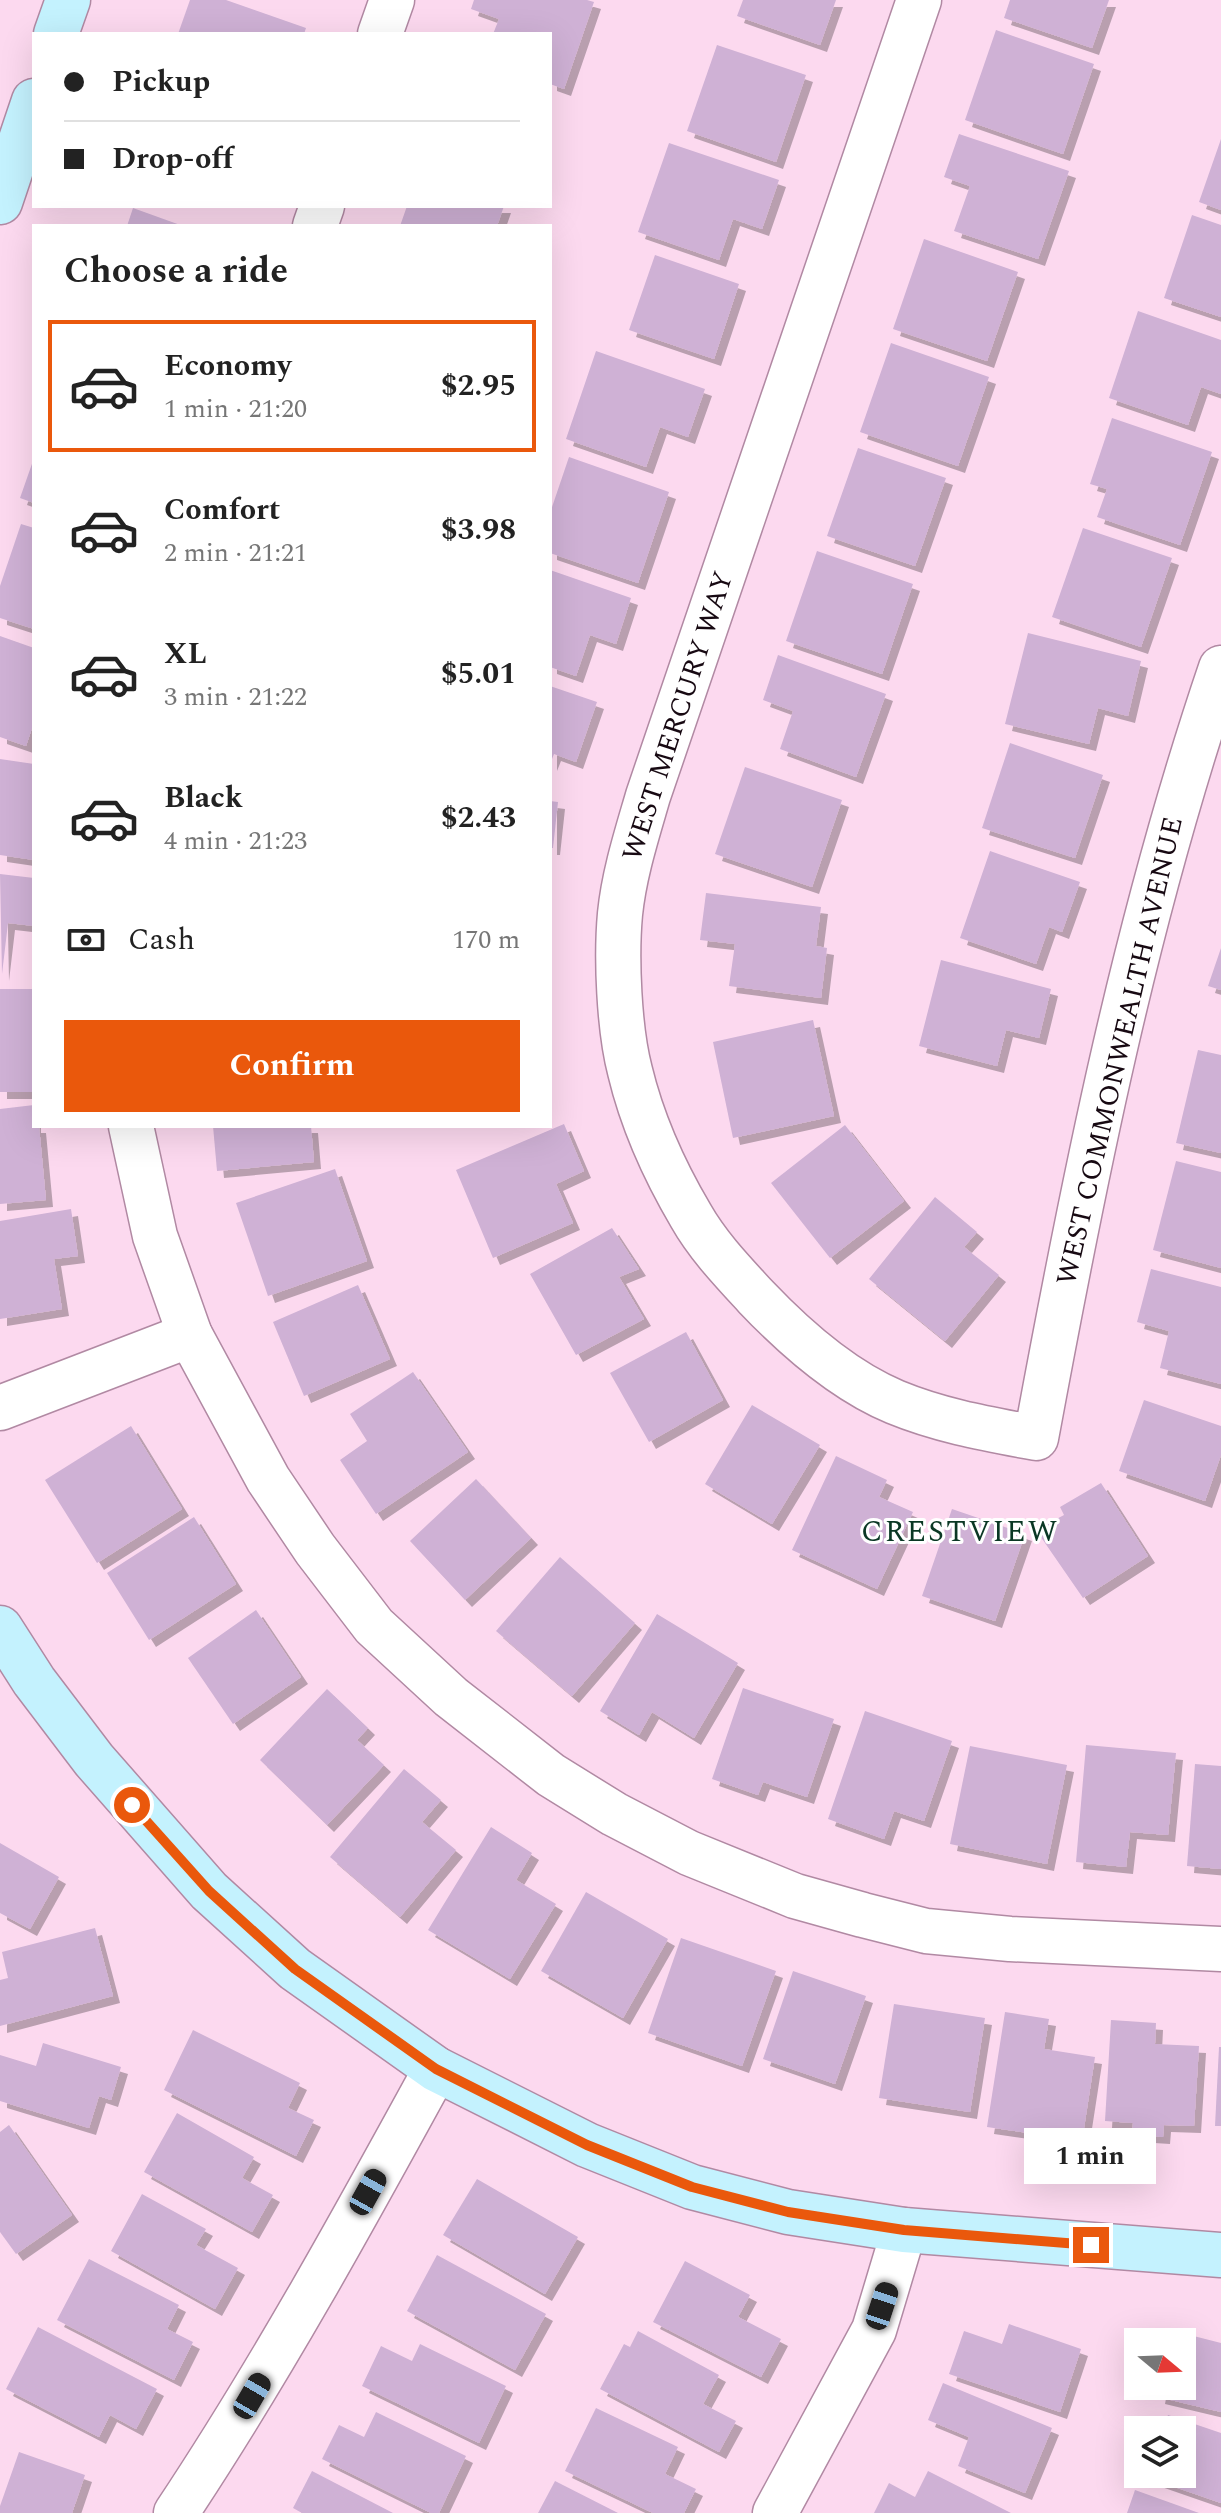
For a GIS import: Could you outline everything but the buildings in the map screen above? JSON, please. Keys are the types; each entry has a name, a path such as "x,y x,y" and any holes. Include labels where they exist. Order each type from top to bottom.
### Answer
{"street":[{"path":"57,32 68,0"},
{"path":"381,32 392,0"},
{"name":"WEST MERCURY WAY","path":"919,0 648,796 631,852 620,913 619,987 629,1070 653,1142 692,1218 729,1268 780,1323 858,1382 893,1402 944,1420 1036,1438"},
{"path":"0,202 32,107"},
{"name":"WEST COMMONWEALTH AVENUE","path":"1036,1438 1078,1211 1132,980 1162,858 1221,668"},
{"path":"131,1128 155,1236 190,1335 268,1479 315,1549 374,1626 451,1697 551,1775 614,1814 689,1853 795,1896 926,1931 1010,1939 1221,1949"},
{"path":"0,1408 190,1335"},
{"path":"0,1628 34,1681 94,1760 209,1891 295,1969 436,2069 587,2145 692,2187 788,2212 904,2230 1221,2255"},
{"path":"176,2513 252,2396 436,2069"},
{"path":"775,2513 874,2330 904,2230"}],"district":[{"name":"CRESTVIEW","path":"960,1532"}],"route":[{"path":"132,1805 209,1891 295,1969 436,2069 587,2145 692,2187 788,2212 904,2230 1091,2245"}]}
